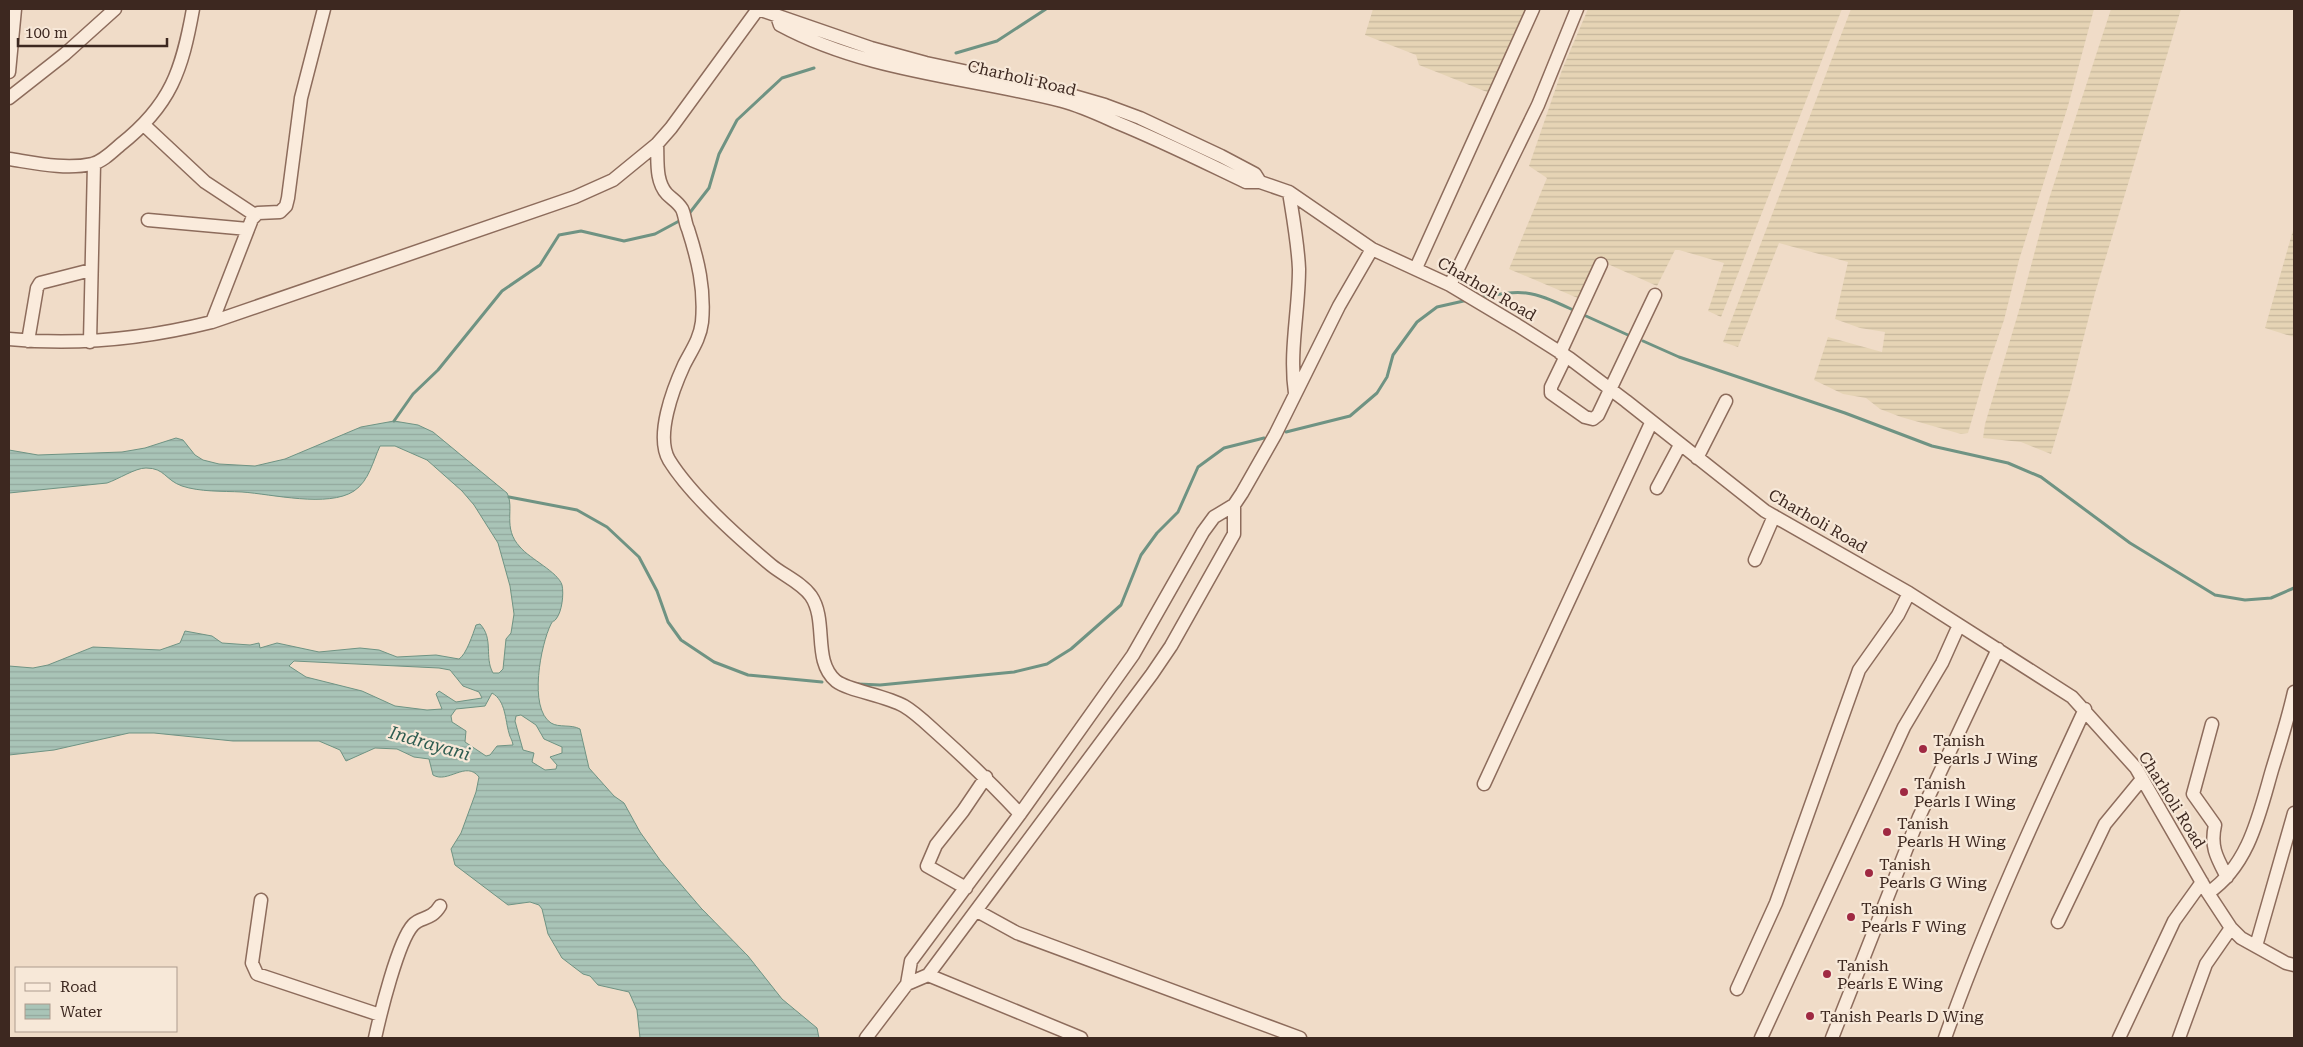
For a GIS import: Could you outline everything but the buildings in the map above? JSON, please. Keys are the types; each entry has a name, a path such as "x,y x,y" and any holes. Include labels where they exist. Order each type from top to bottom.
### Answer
{"street":[{"path":"9,72 15,9"},
{"path":"9,98 65,54 115,9"},
{"path":"9,159 44,164 94,164 144,124 175,81 185,53 193,9"},
{"path":"144,124 205,182 255,215 280,212 286,206 292,174 301,98 324,9"},
{"path":"9,339 90,342 160,334 212,322 575,196 613,180 657,144 758,9"},
{"name":"Charholi Road","path":"758,9 777,16 780,25 835,49 921,73 996,82 1090,111 1246,182 1260,182 1289,192 1372,249 1468,294 1563,354 1774,516 1909,593 2072,697 2085,709 2136,768 2231,928 2241,938 2290,964 2294,974"},
{"path":"1416,268 1533,9"},
{"path":"1450,285 1538,105 1577,9"},
{"path":"657,144 660,181 666,193 682,208 699,262 701,280 702,322 700,332 679,377 666,418 663,439 668,458 698,494 736,533 776,569 806,590 813,599 820,628 824,666 830,675 838,682 888,698 905,707 986,777 1020,814"},
{"path":"90,342 94,164"},
{"path":"1289,192 1299,269 1292,371 1296,393"},
{"path":"212,322 255,215"},
{"path":"148,220 248,229"},
{"path":"868,1036 907,984 911,961 1020,814 1133,655 1203,532 1214,517 1234,505 1275,434 1339,306 1372,249"},
{"path":"1602,264 1563,354 1551,387 1551,393 1585,417 1593,419 1598,415 1655,295"},
{"path":"28,341 36,288 40,283 91,270"},
{"path":"1697,458 1726,401"},
{"path":"1484,784 1652,423"},
{"path":"1656,488 1680,445"},
{"path":"907,984 928,975 1171,646 1234,534 1234,505"},
{"path":"1755,560 1774,516"},
{"path":"1737,989 1776,903 1859,670 1898,615 1909,593"},
{"path":"1761,1038 1904,727 1942,663 1959,625"},
{"path":"1832,1038 1920,818 1998,649"},
{"path":"2119,1038 2174,921 2205,887 2227,877 2244,854 2257,823 2294,692"},
{"path":"1944,1038 1973,960 2018,853 2085,709"},
{"path":"2212,724 2193,794 2216,825 2212,838 2214,853 2227,877"},
{"path":"966,888 927,866 936,845 963,811 986,777"},
{"path":"2058,922 2105,824 2142,779"},
{"path":"2256,946 2294,813"},
{"path":"261,900 252,963 257,974 380,1016"},
{"path":"375,1038 402,947 410,930 414,923 436,913 440,906"},
{"path":"977,911 1017,933 1300,1038"},
{"path":"2178,1038 2206,964 2231,928"},
{"path":"928,975 1082,1038"}],"shaded area":[{"path":"1373,9 1530,9 1492,94 1419,65 1416,55 1365,35"},
{"path":"1588,9 1842,9 1721,317 1708,311 1724,263 1679,250 1675,250 1657,286 1601,261 1580,299 1509,269 1547,178 1529,166 1562,70"},
{"path":"1851,9 2094,9 2068,106 2019,260 2004,320 1968,433 1961,434 1901,417 1880,409 1866,398 1843,394 1814,380 1828,337 1882,352 1885,332 1860,328 1835,319 1848,262 1779,243 1738,347 1723,342"},
{"path":"2111,9 2181,9 2095,293 2070,391 2051,454 2021,442 1983,438 1985,424 2020,307 2048,202"},
{"path":"2294,227 2294,337 2265,328"}],"water":[{"name":"Indrayani","path":"394,421 418,425 433,432 507,493 510,505 510,526 515,540 525,552 555,575 563,589 561,608 547,633 541,660 538,690 544,715 551,723 580,729 589,768 614,796 624,803 640,832 660,860 701,908 748,956 782,999 817,1028 819,1038 640,1038 637,1010 629,992 598,985 590,976 583,974 562,958 548,934 542,909 539,905 530,902 508,905 455,865 451,849 461,833 476,792 479,777 474,772 463,771 439,777 433,775 429,759 414,757 397,749 375,748 346,761 340,750 319,741 233,741 154,733 129,733 54,750 9,755 9,666 33,668 48,665 93,647 160,650 180,643 185,631 212,636 222,643 250,645 259,643 260,648 277,643 319,652 360,648 379,650 397,657 436,655 459,659 467,649 476,625 480,624 487,636 490,667 493,673 499,673 503,669 506,639 511,633 514,614 510,586 498,543 474,505 462,491 427,460 395,446 380,446 367,476 359,487 343,496 330,499 299,499 196,489 176,484 161,472 146,468 107,483 9,493 9,450 38,455 122,452 145,448 176,438 183,440 195,455 203,460 219,464 255,466 285,459 361,427","holes":["294,661 450,670 463,686 479,692 482,698 456,702 439,691 436,694 442,709 427,710 395,706 362,691 306,677 289,666","492,693 497,696 504,711 513,745 497,746 490,755 486,756 465,742 466,731 452,722 451,716 456,709 485,706","521,715 536,725 544,739 562,747 562,753 550,757 557,765 556,769 545,770 532,762 534,753 523,750 515,721 516,716"]}],"waterway":[{"path":"956,53 997,41 1046,9"},
{"path":"688,215 709,188 719,154 737,120 782,78 814,68"},
{"path":"394,421 413,394 438,370 502,291 540,265 559,235 581,231 624,241 655,234 681,220"},
{"path":"1479,298 1506,293 1526,293 1546,298 1571,309"},
{"path":"1286,432 1350,416 1377,393 1387,377 1393,355 1417,322 1437,307 1468,300"},
{"path":"1586,316 1628,335"},
{"path":"1643,341 1679,357 1845,413 1932,446 2008,463 2041,477 2130,543 2215,595 2245,600 2271,598 2294,588"},
{"path":"858,684 880,685 1014,672 1047,664 1071,649 1121,605 1141,555 1157,533 1178,512 1198,467 1224,448 1264,438"},
{"path":"509,497 577,510 607,527 639,557 657,591 668,622 681,640 714,662 748,675 822,682"}],"place":[{"name":"Tanish Pearls J Wing","path":"1923,749"},
{"name":"Tanish Pearls I Wing","path":"1904,792"},
{"name":"Tanish Pearls H Wing","path":"1887,832"},
{"name":"Tanish Pearls G Wing","path":"1869,873"},
{"name":"Tanish Pearls F Wing","path":"1851,917"},
{"name":"Tanish Pearls E Wing","path":"1827,974"},
{"name":"Tanish Pearls D Wing","path":"1810,1016"}]}
